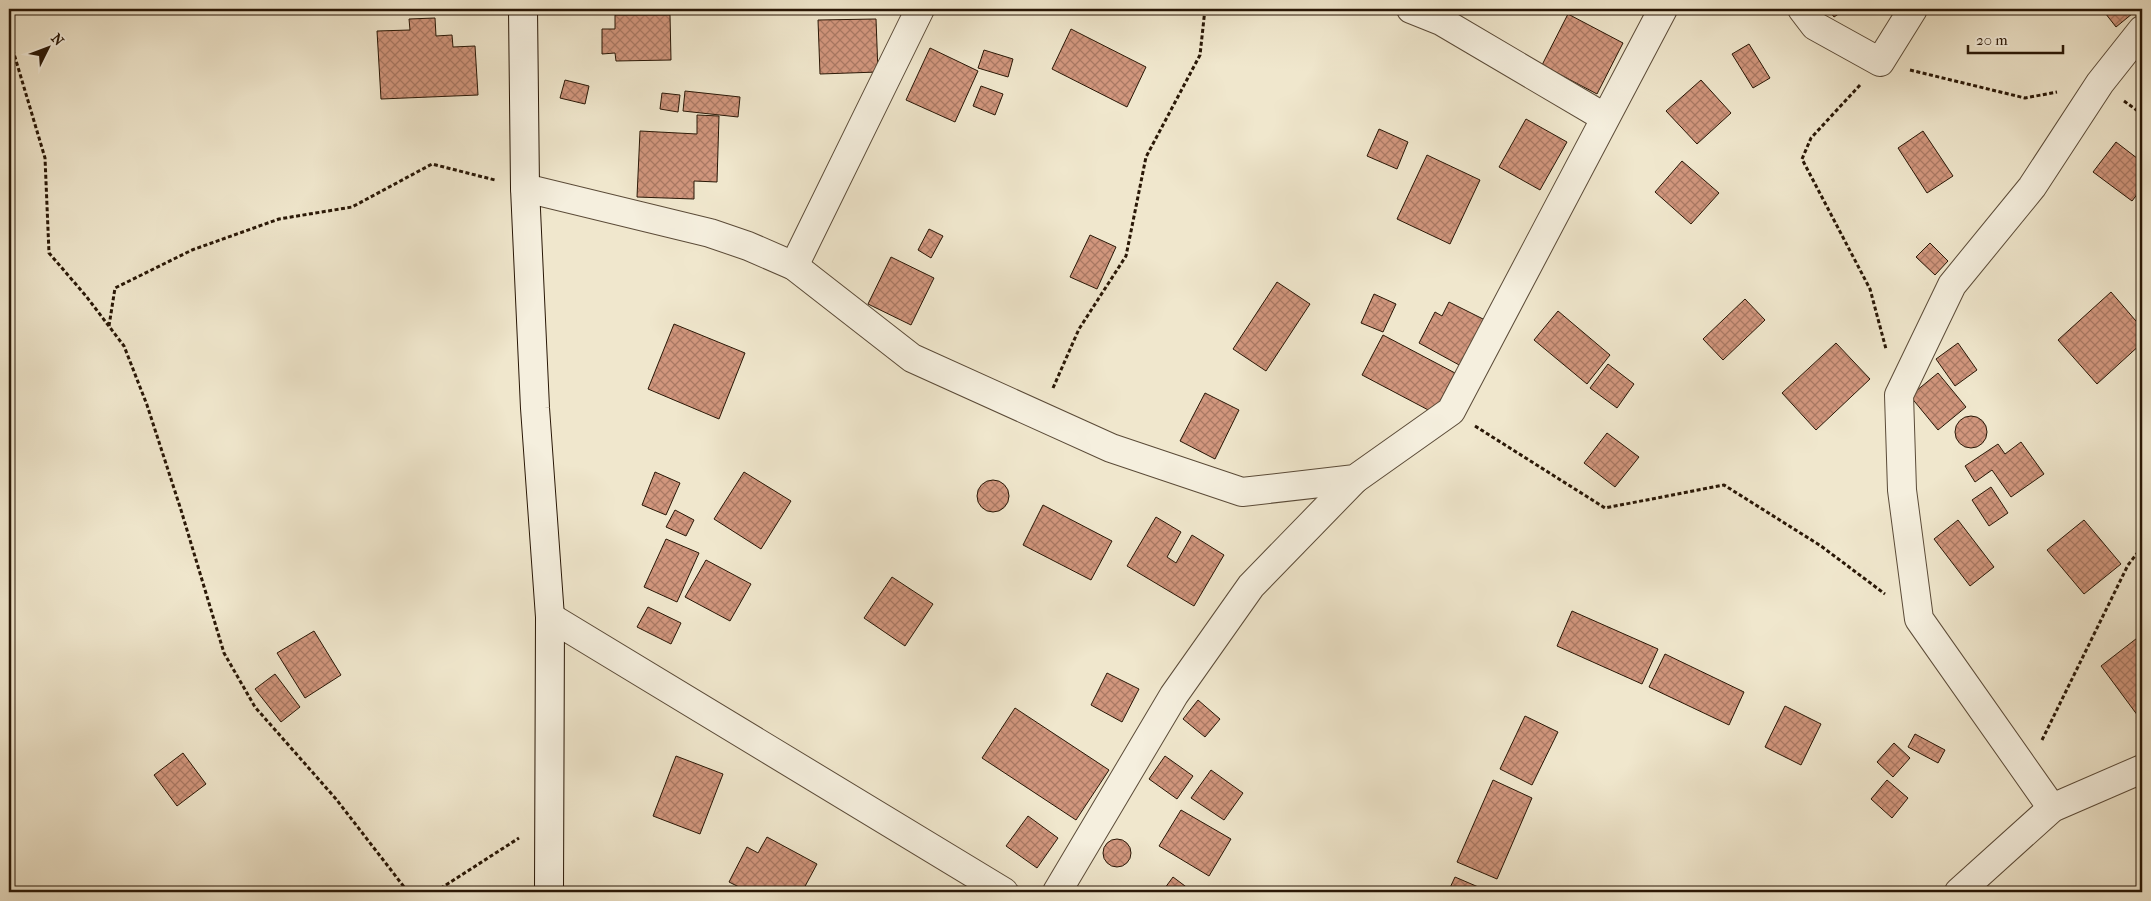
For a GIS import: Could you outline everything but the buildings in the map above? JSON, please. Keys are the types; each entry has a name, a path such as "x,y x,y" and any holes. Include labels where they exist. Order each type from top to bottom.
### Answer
{"street":[{"path":"523,9 525,188 535,408 550,617 549,892"},
{"path":"794,266 920,9"},
{"path":"1411,9 1441,21 1604,117"},
{"path":"1057,892 1174,695 1251,586 1355,480 1451,411 1604,117 1663,9"},
{"path":"1802,9 1815,26 1880,62 1913,9"},
{"path":"2052,808 1919,619 1902,490 1899,395 1952,285 2032,187 2100,83 2142,30"},
{"path":"525,188 710,233 748,246 794,266 912,358 1111,448 1242,492 1355,480"},
{"path":"550,617 1004,892"},
{"path":"1959,892 2052,808 2142,769"}],"path":[{"path":"1041,416 1079,329 1126,256 1146,157 1200,55 1205,9"},
{"path":"9,36 46,158 49,254 124,346 147,405 224,653 255,707 336,799 408,892"},
{"path":"1899,395 1870,289 1802,160 1811,138 1880,62 2025,98 2100,83 2142,114"},
{"path":"109,326 115,288 192,250 279,219 352,207 432,164 525,188"},
{"path":"1451,411 1605,508 1724,485 1821,546 1919,619"},
{"path":"2026,772 2128,565 2142,548"},
{"path":"435,892 549,818"}]}
